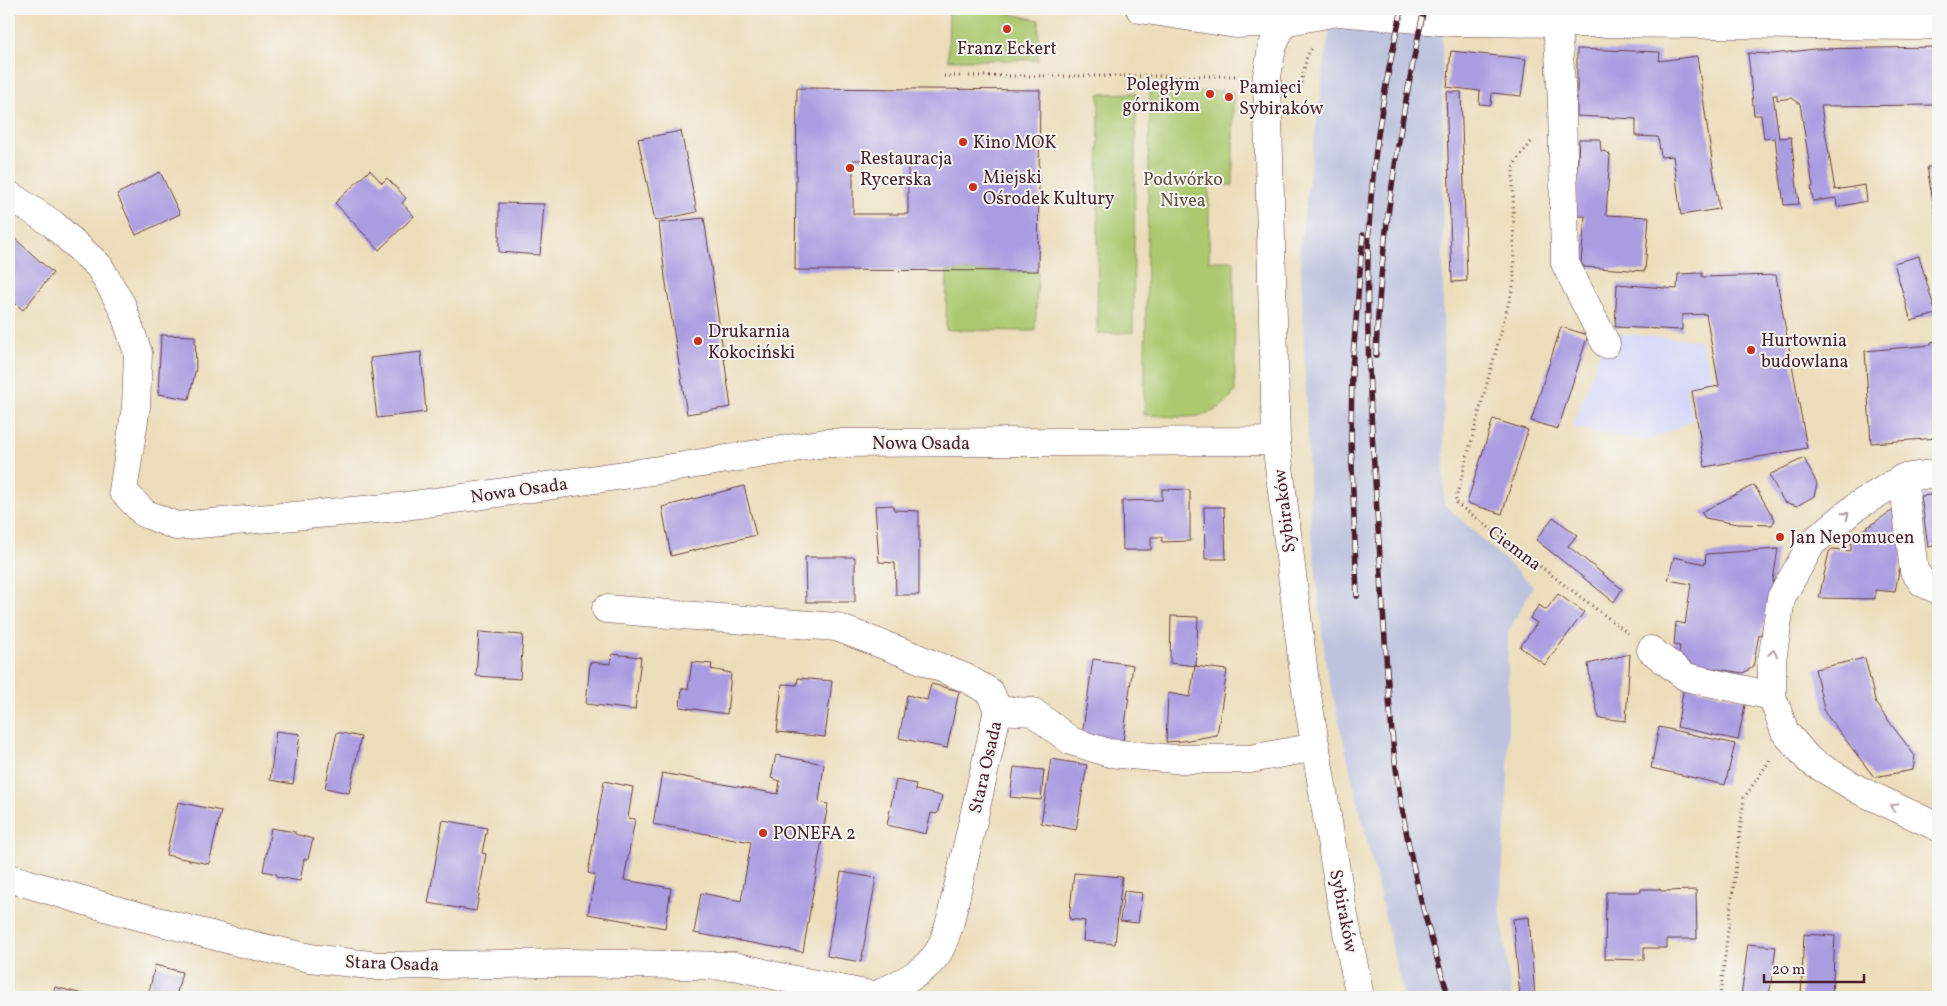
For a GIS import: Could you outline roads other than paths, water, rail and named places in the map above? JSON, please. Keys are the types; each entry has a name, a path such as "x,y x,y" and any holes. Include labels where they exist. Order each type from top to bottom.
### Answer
{"street":[{"path":"1140,9 1172,11 1236,24 1285,15 1338,12 1451,22 1517,16 1557,22 1918,26 1938,24"},
{"name":"Sybiraków","path":"1285,15 1272,48 1268,76 1276,441 1305,683 1341,901 1360,997"},
{"path":"1557,22 1562,102 1565,263 1606,344"},
{"name":"Nowa Osada","path":"9,195 53,224 99,266 122,306 138,352 136,407 123,490 144,513 176,526 399,508 659,470 824,443 1276,441"},
{"path":"1938,473 1903,478 1857,506 1812,543 1781,598 1772,661 1772,696 1785,732 1809,760 1858,790 1938,827"},
{"path":"1903,478 1914,571 1923,583 1938,590"},
{"path":"606,609 836,627 905,653 968,680 990,692 998,710"},
{"path":"1651,650 1686,676 1772,696"},
{"name":"Stara Osada","path":"9,878 119,911 238,942 310,958 378,966 568,963 735,966 785,988 874,997 901,984 923,970 940,950 950,922 998,710 1033,712 1071,740 1109,753 1174,759 1250,759 1316,747"}],"railway":[{"path":"1402,9 1390,63 1373,172 1368,268 1370,392 1389,704 1398,784 1409,846 1423,907 1449,997"},
{"path":"1376,355 1378,311 1392,180 1424,9"},
{"path":"1357,596 1351,439 1352,369 1363,235"}],"place":[{"name":"Franz Eckert","path":"1007,29"},
{"name":"Poległym górnikom","path":"1210,94"},
{"name":"Pamięci Sybiraków","path":"1229,97"},
{"name":"Kino MOK","path":"963,142"},
{"name":"Restauracja Rycerska","path":"850,168"},
{"name":"Miejski Ośrodek Kultury","path":"973,187"},
{"name":"Drukarnia Kokociński","path":"698,341"},
{"name":"Hurtownia budowlana","path":"1751,350"},
{"name":"Jan Nepomucen","path":"1780,537"},
{"name":"PONEFA 2","path":"763,833"}],"park label":[{"name":"Podwórko Nivea","path":"1183,189"}]}
